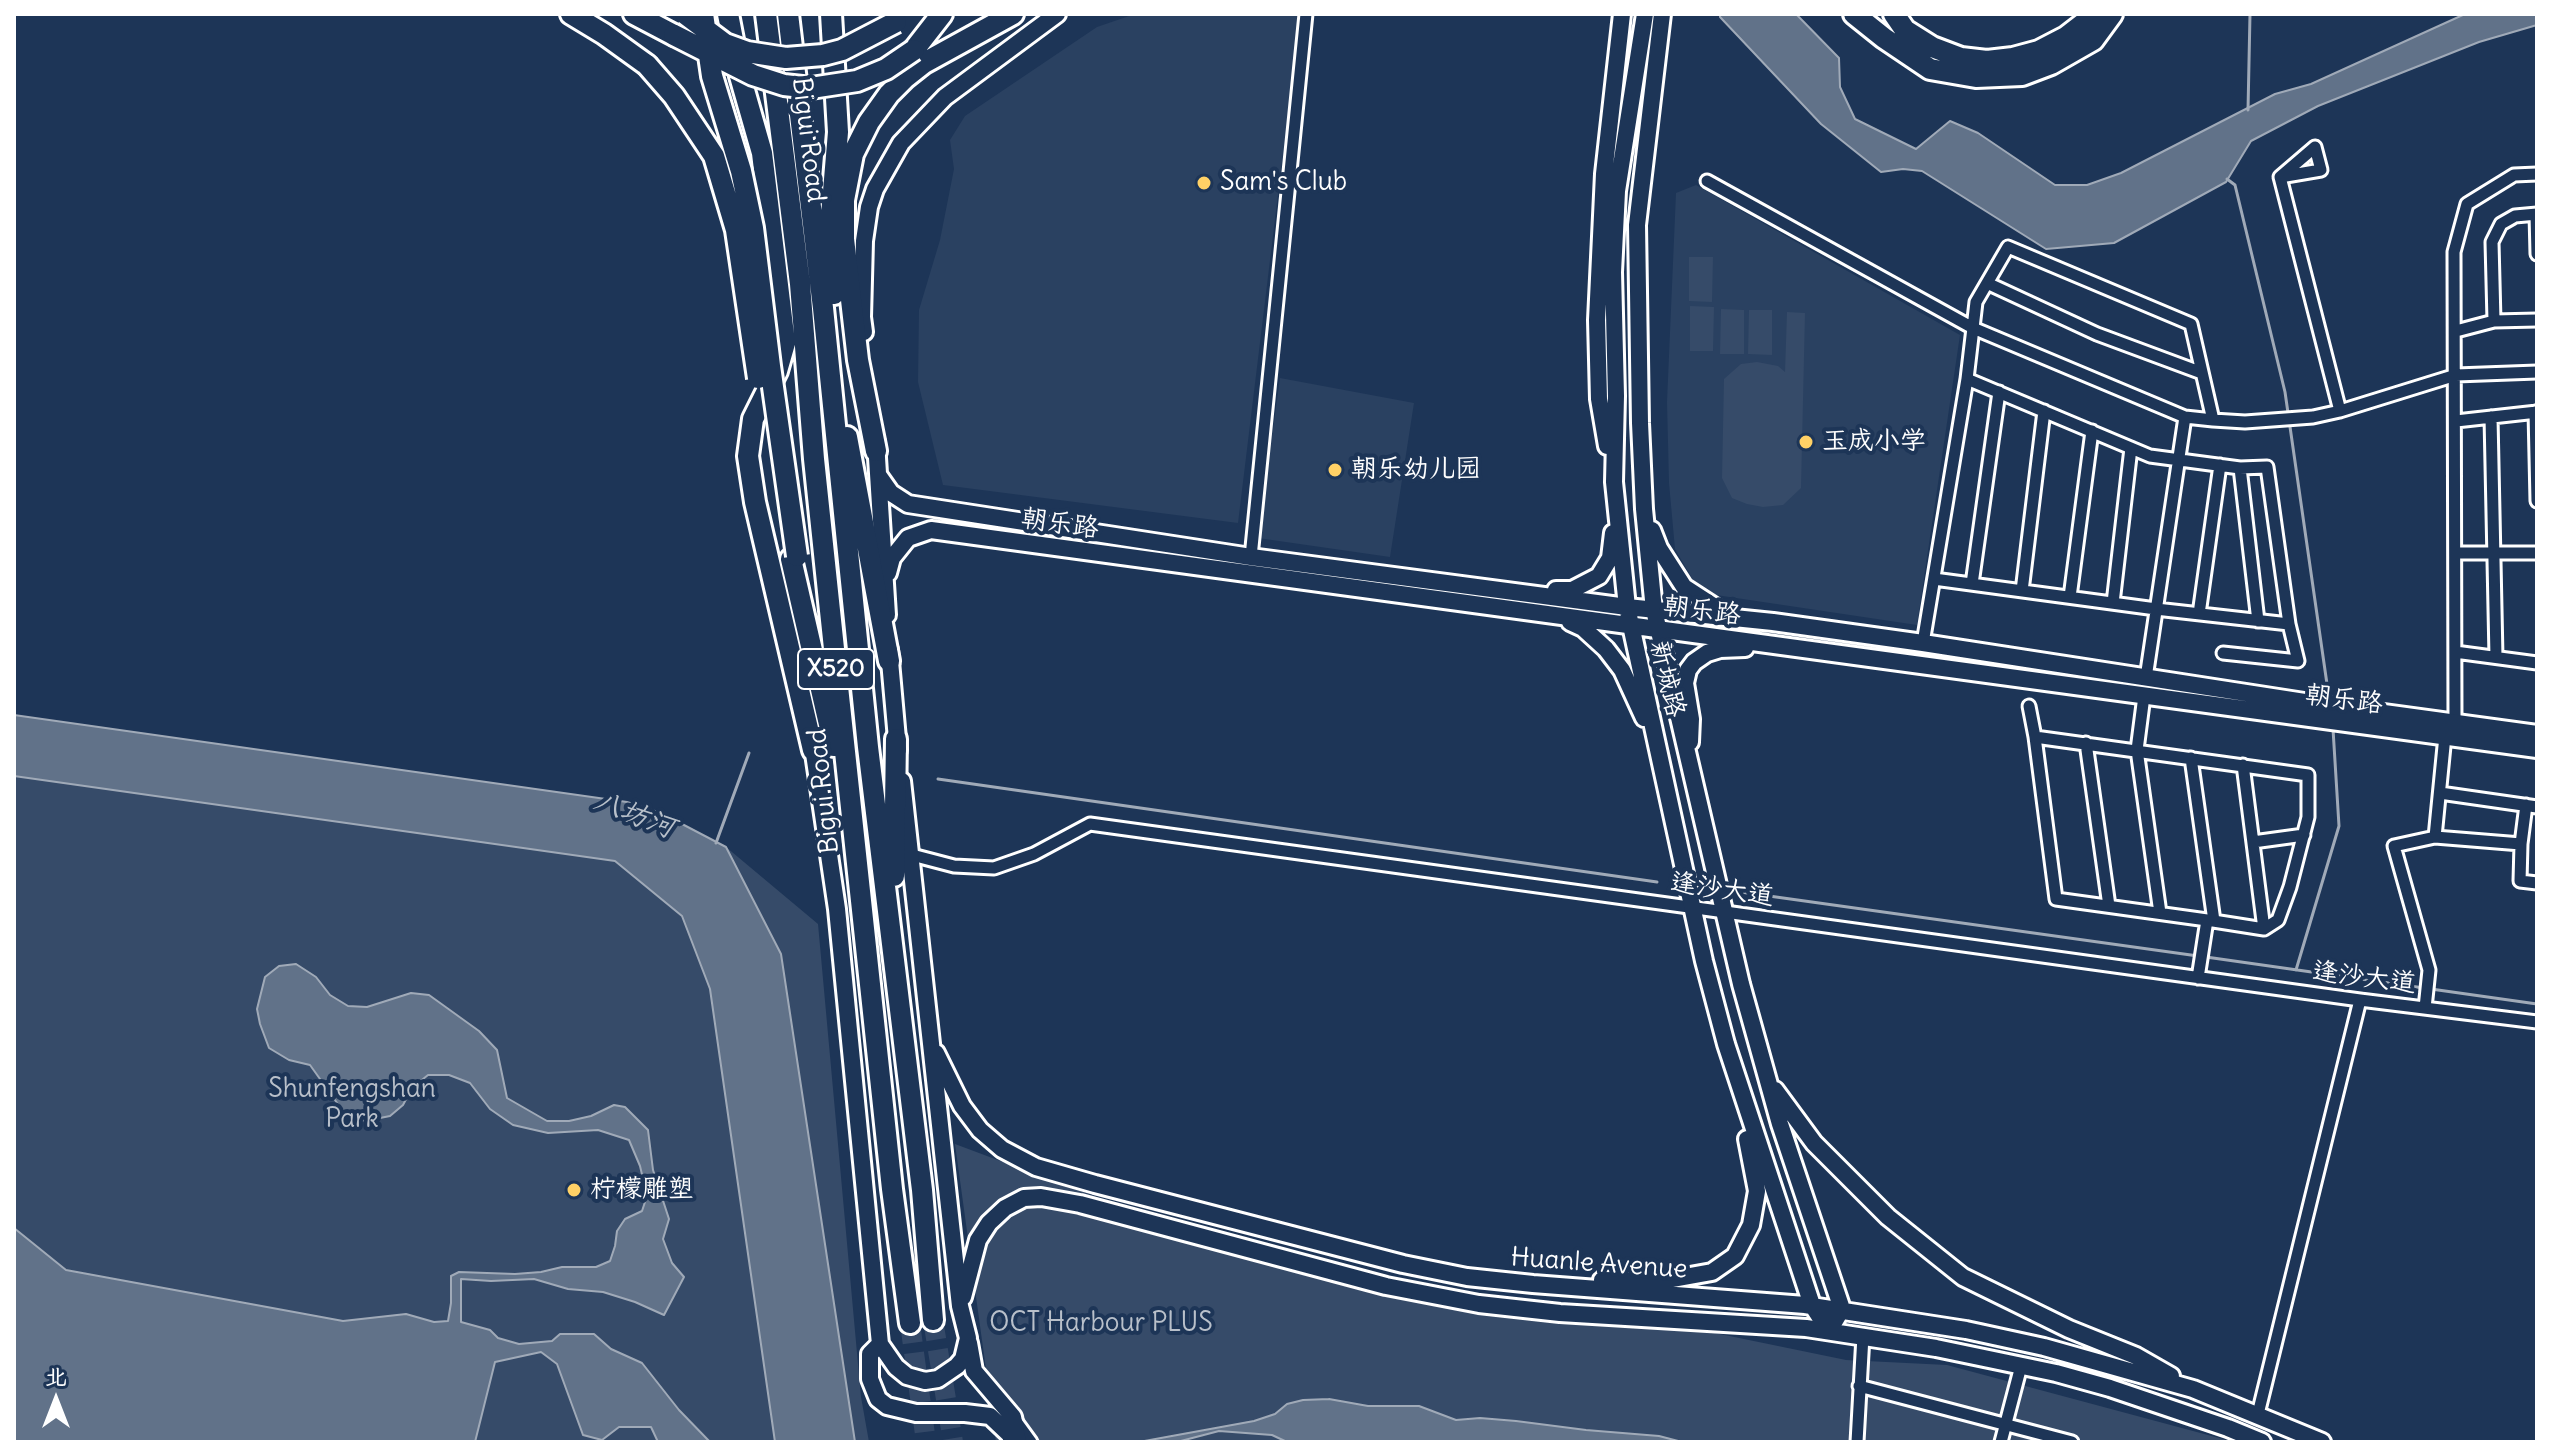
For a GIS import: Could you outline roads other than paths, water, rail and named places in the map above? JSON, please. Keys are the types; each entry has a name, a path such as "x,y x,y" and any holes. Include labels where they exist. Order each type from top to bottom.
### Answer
{"highway":[{"path":"571,14 647,65 674,96 714,156 736,230 761,396 808,638 854,832"},
{"path":"634,14 753,75 784,85 811,88 857,81 886,69 914,50 942,14"},
{"path":"685,14 725,44 747,52 786,58 842,50 903,18"},
{"path":"703,14 712,76 741,171 753,228 794,558"},
{"path":"728,14 740,76 762,153 785,343 777,371 753,419 748,456 755,502 813,750"},
{"name":"Bigui Road","path":"766,14 800,284 814,459 892,1189 910,1323"},
{"name":"X520","path":"788,14 893,960 922,1190 933,1320"},
{"path":"831,14 838,132 829,239 848,442"},
{"path":"876,451 858,360 846,249 844,200 853,154 869,122 889,94 924,63 1013,14"},
{"path":"1854,14 1930,69 1976,77 2022,75 2051,64 2093,40 2112,14"},
{"path":"1894,14 1905,30 1932,47 1961,58 1987,61 2039,51 2066,37 2092,14"},
{"path":"826,342 889,661"},
{"path":"893,960 896,739"}],"street":[{"path":"1031,1442 974,1371 960,1306 912,855 896,739 873,397 862,317 864,241 869,207 875,189 901,143 932,109 1057,14"},
{"path":"1251,557 1306,14"},
{"path":"1500,590 1572,590 1599,576 1610,558 1615,490 1599,399 1597,320 1604,174 1622,14"},
{"name":"新城路","path":"1645,14 1617,191 1613,272 1615,490 1627,607 1704,961 1770,1182 1812,1305 1829,1331"},
{"name":"新城路","path":"1662,14 1637,225 1639,396 1644,509 1654,610 1741,984 1799,1184 1842,1309"},
{"path":"2435,837 2445,736 2455,721 2454,252 2467,204 2514,175 2537,174"},
{"path":"2280,177 2340,411"},
{"path":"1707,181 1973,328 2185,417 2263,421 2306,418 2340,411 2456,375 2537,372"},
{"path":"2494,321 2492,242 2501,224 2515,216 2537,214 2537,254"},
{"path":"1923,643 1967,379 1976,302 2008,247 2191,324 2213,420"},
{"path":"1987,283 2097,334 2202,373"},
{"path":"2456,331 2494,321 2537,320"},
{"path":"1967,379 2150,456 2240,468 2267,467 2289,624 2298,661 2223,653"},
{"path":"1972,584 1999,392"},
{"path":"2022,591 2044,411"},
{"path":"2456,421 2536,412 2537,501"},
{"path":"2146,678 2185,417"},
{"path":"2491,417 2496,657"},
{"path":"2070,597 2092,431"},
{"path":"2113,603 2131,448"},
{"path":"2199,614 2220,465"},
{"path":"2240,468 2258,621"},
{"name":"朝乐路","path":"878,474 891,493 908,504 1251,557 1923,643 2146,678 2310,712 2358,726 2537,749"},
{"path":"1644,509 1659,548 1684,587 1721,611 1773,622"},
{"path":"968,535 950,527 948,521 950,515 971,514"},
{"name":"朝乐路","path":"886,578 892,558 908,538 931,530 2144,696 2310,712 2354,709 2537,734"},
{"path":"2456,553 2537,553"},
{"path":"1934,579 2289,624"},
{"path":"1553,615 1583,628 1606,649 1622,670 1659,753"},
{"path":"808,638 813,750 837,909 880,1344 896,1367 907,1376 925,1381 938,1379 957,1366 963,1359 968,1338"},
{"path":"1689,759 1691,719 1685,683 1694,662 1720,649 1776,644"},
{"path":"2455,652 2537,663 2537,648"},
{"path":"2144,696 2137,750 2160,913"},
{"path":"2029,706 2056,899 2264,929 2278,920 2308,817 2308,775 2035,737"},
{"path":"2086,743 2109,906"},
{"path":"2191,758 2211,921 2204,938 2199,974"},
{"path":"2243,765 2264,929"},
{"path":"2440,793 2532,806 2521,844 2520,881 2537,883"},
{"name":"逢沙大道","path":"912,855 954,866 994,868 1034,854 1090,824 1693,908 2199,974 2360,1000 2425,1004 2537,1022"},
{"path":"2253,842 2304,835"},
{"path":"2425,1004 2429,970 2394,846 2435,837 2521,844"},
{"path":"2258,1414 2360,1000"},
{"name":"Huanle Avenue","path":"930,1040 962,1106 980,1130 1002,1149 1036,1167 1403,1264 1488,1279 1812,1305 1931,1324 2044,1347 2193,1389 2322,1442"},
{"path":"1488,1279 1662,1281 1712,1272 1735,1256 1751,1225 1757,1191 1736,1074"},
{"path":"1768,1079 1814,1143 1888,1217 1963,1277 2069,1329 2136,1356 2193,1389"},
{"path":"1770,1182 1787,1199 1794,1199 1799,1184"},
{"name":"Huanle Avenue","path":"960,1306 978,1240 989,1223 1005,1208 1024,1198 1041,1197 1080,1204 1386,1286 1479,1304 1560,1313 1705,1320 1829,1331 1927,1347 2110,1388 2262,1442"},
{"path":"1215,1242 1221,1217"},
{"path":"1705,1297 1705,1320"},
{"path":"1829,1331 1842,1309"},
{"path":"1927,1347 1931,1324"},
{"path":"1857,1442 1863,1336"},
{"path":"880,1344 870,1354 870,1379 878,1399 887,1406 916,1413 990,1416 1010,1435 1012,1442"},
{"path":"2001,1442 2021,1366"},
{"path":"1859,1386 2072,1442"},
{"path":"1013,1417 1018,1442"}],"water":[{"path":"1720,14 1796,14 1839,58 1840,87 1855,119 1916,149 1950,121 1978,133 2055,185 2087,185 2121,173 2275,94 2311,84 2465,14 2537,14 2537,25 2479,42 2318,106 2251,141 2226,182 2114,243 2046,249 1922,171 1903,169 1881,172 1821,124"},
{"name":"八坊河","path":"14,715 627,802 661,813 726,847 781,954 855,1442 775,1442 710,989 682,916 615,861 14,776"},
{"path":"296,964 316,977 330,995 348,1006 367,1007 411,993 429,995 479,1031 497,1050 507,1098 547,1121 569,1121 591,1116 614,1105 625,1107 648,1130 653,1170 669,1219 663,1239 672,1263 684,1277 664,1315 603,1292 568,1289 534,1279 461,1279 461,1322 490,1330 498,1338 519,1344 552,1341 560,1334 594,1334 611,1349 642,1363 679,1410 710,1442 658,1442 651,1427 619,1427 602,1440 583,1435 557,1364 541,1352 495,1362 475,1442 14,1442 14,1228 66,1270 343,1321 406,1314 434,1322 448,1321 451,1276 459,1272 515,1274 562,1267 596,1267 610,1261 617,1231 625,1219 642,1211 647,1196 640,1166 629,1140 598,1130 548,1133 513,1125 490,1109 470,1083 449,1075 428,1075 412,1088 403,1105 390,1116 365,1121 345,1114 310,1065 289,1060 269,1048 260,1024 257,1009 265,977 279,966"},
{"path":"1329,1399 1368,1406 1419,1406 1456,1420 1516,1421 1659,1436 1682,1442 1287,1442 1272,1435 1219,1431 1177,1442 1139,1442 1254,1421 1275,1414 1287,1404"}],"waterway":[{"path":"2248,110 2250,14"},
{"path":"2227,179 2235,185 2285,392 2329,698"},
{"path":"2296,970 2339,826 2333,729"},
{"path":"716,843 749,753"},
{"path":"938,779 1657,882"},
{"path":"1726,890 2198,956"},
{"path":"2206,957 2424,988"},
{"path":"2431,989 2537,1004"}],"tunnel":[{"path":"933,1320 953,1442"},
{"path":"910,1323 926,1442"}],"place":[{"name":"Sam's Club","path":"1204,183"},
{"name":"玉成小学","path":"1806,442"},
{"name":"朝乐幼儿园","path":"1335,470"},
{"name":"柠檬雕塑","path":"574,1190"}],"park label":[{"name":"Shunfengshan Park","path":"352,1105"},
{"name":"OCT Harbour PLUS","path":"1101,1324"}]}
